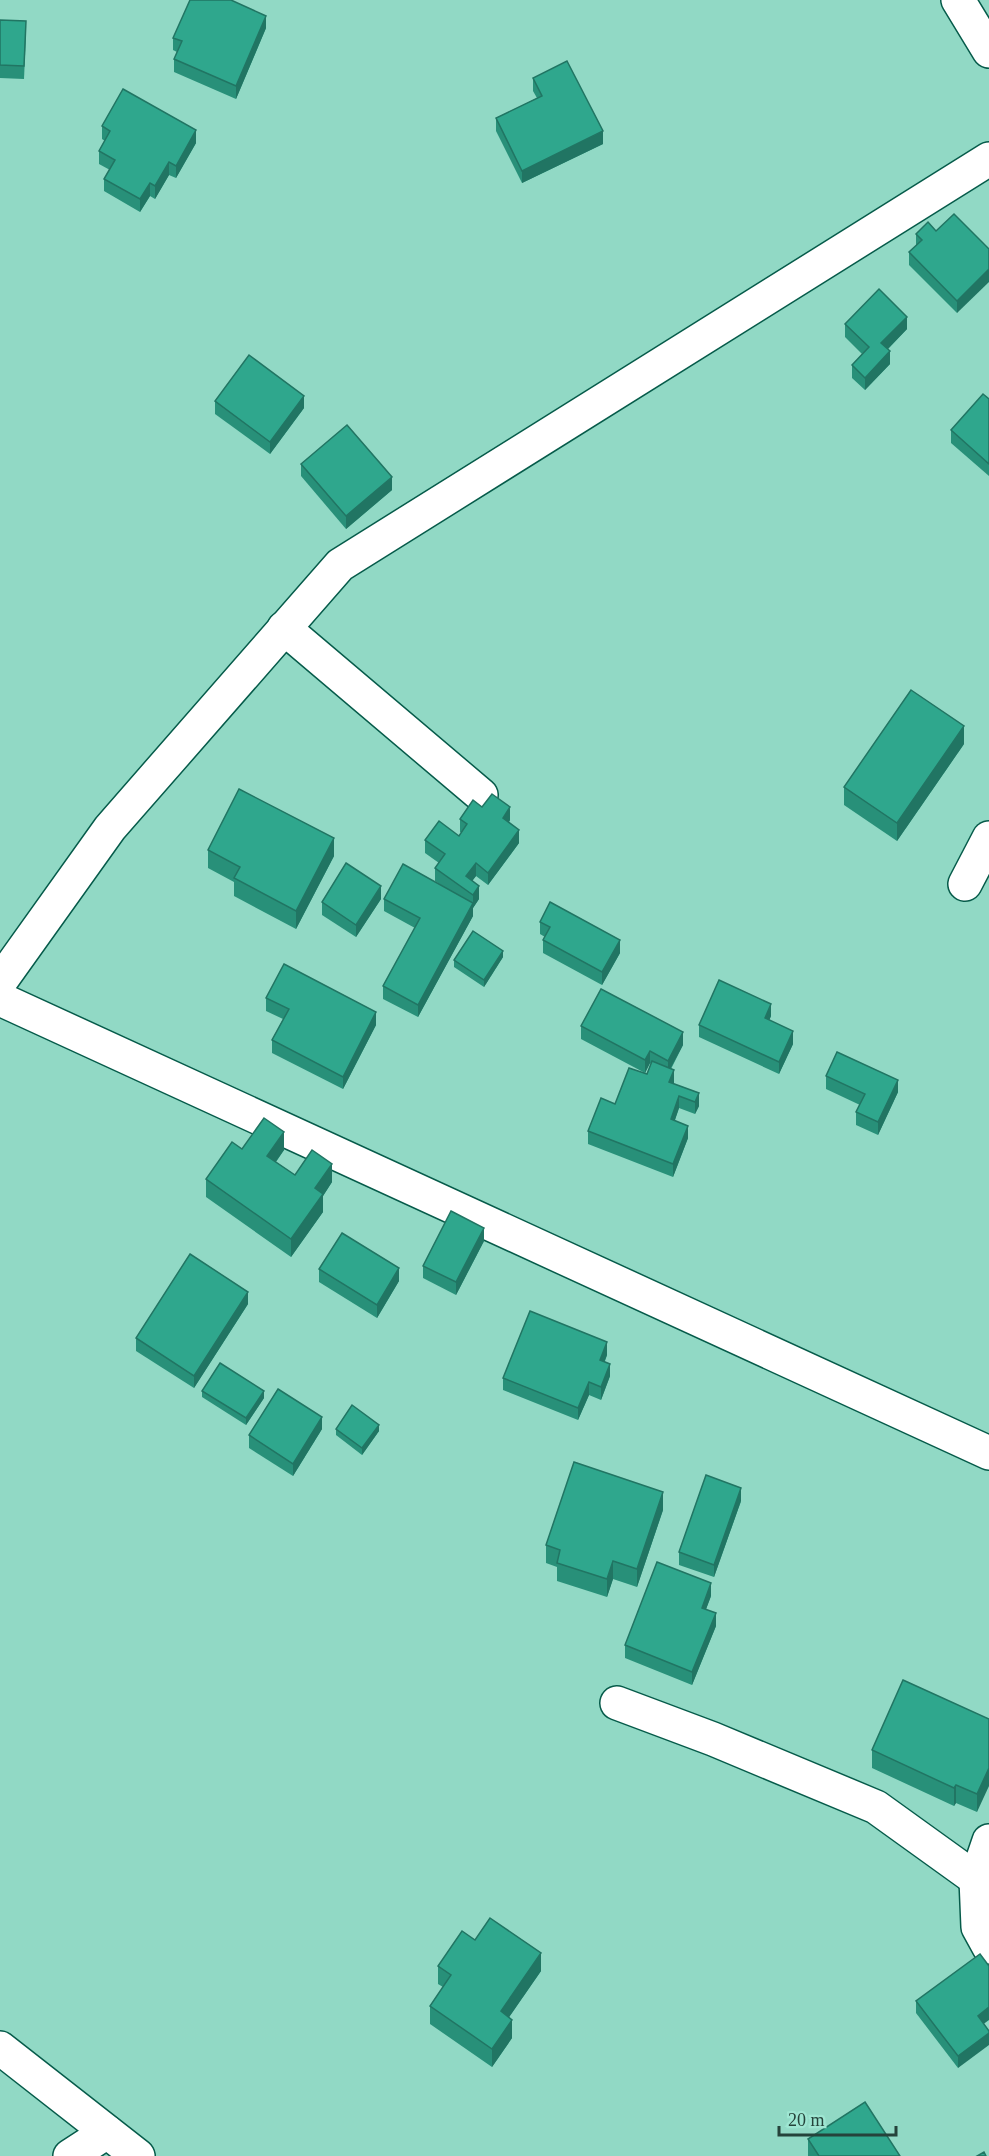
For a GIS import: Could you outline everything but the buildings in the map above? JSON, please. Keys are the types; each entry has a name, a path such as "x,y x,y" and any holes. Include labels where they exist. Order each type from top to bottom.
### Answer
{"street":[{"path":"958,0 989,51"},
{"path":"0,982 110,828 340,564 989,159"},
{"path":"284,628 481,795"},
{"path":"965,884 989,837"},
{"path":"0,999 989,1453"},
{"path":"617,1703 712,1739 876,1807 976,1879"},
{"path":"989,1841 976,1879 978,1927 989,1947"},
{"path":"0,2048 138,2156"},
{"path":"70,2156 107,2132"}]}
